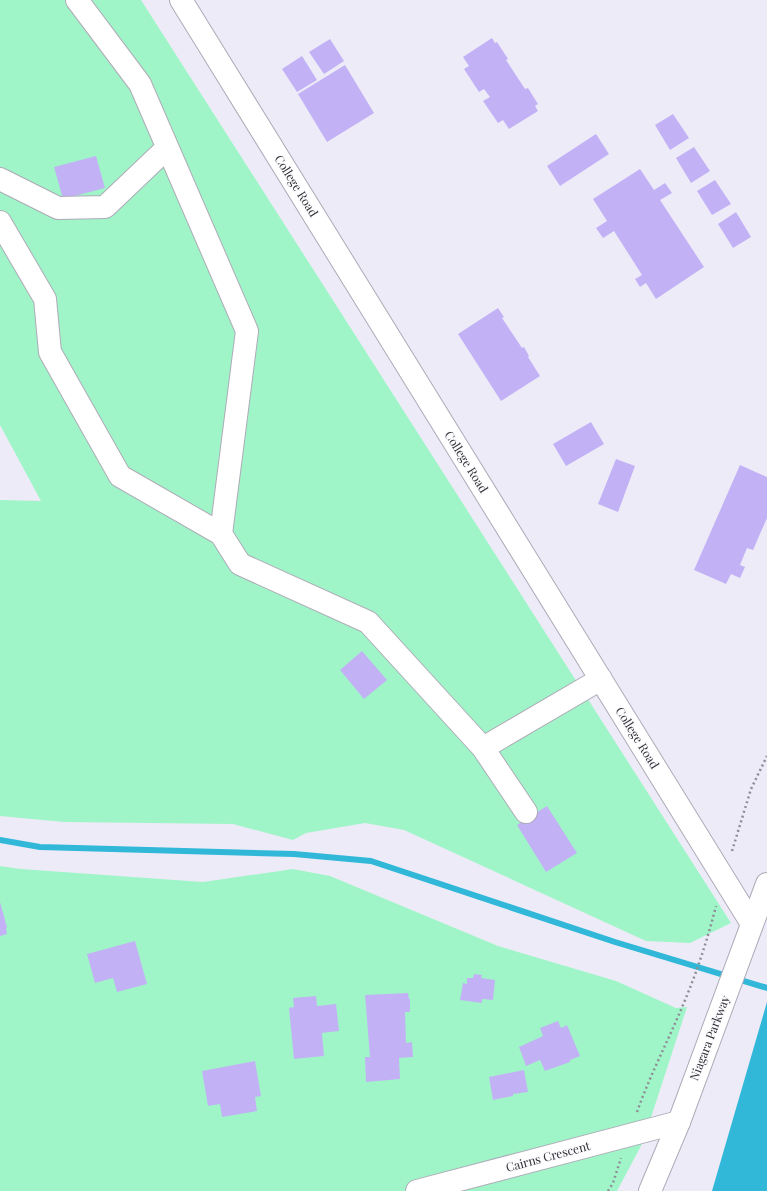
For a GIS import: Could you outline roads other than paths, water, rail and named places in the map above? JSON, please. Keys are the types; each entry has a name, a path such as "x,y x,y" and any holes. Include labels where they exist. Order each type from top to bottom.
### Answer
{"street":[{"path":"77,0 140,84 247,331 221,534"},
{"name":"College Road","path":"181,0 752,924"},
{"path":"0,179 58,208 105,208 167,148"},
{"path":"0,222 45,299 50,352 120,476 221,534 240,564 368,622 483,748 526,812"},
{"path":"483,748 601,679"},
{"name":"Niagara Parkway","path":"650,1191 679,1122 767,884"},
{"name":"Cairns Crescent","path":"417,1191 679,1122"}],"water":[{"path":"767,1002 767,1191 712,1191"}],"waterway":[{"path":"0,840 40,847 294,854 371,861 615,942 767,988"}]}
